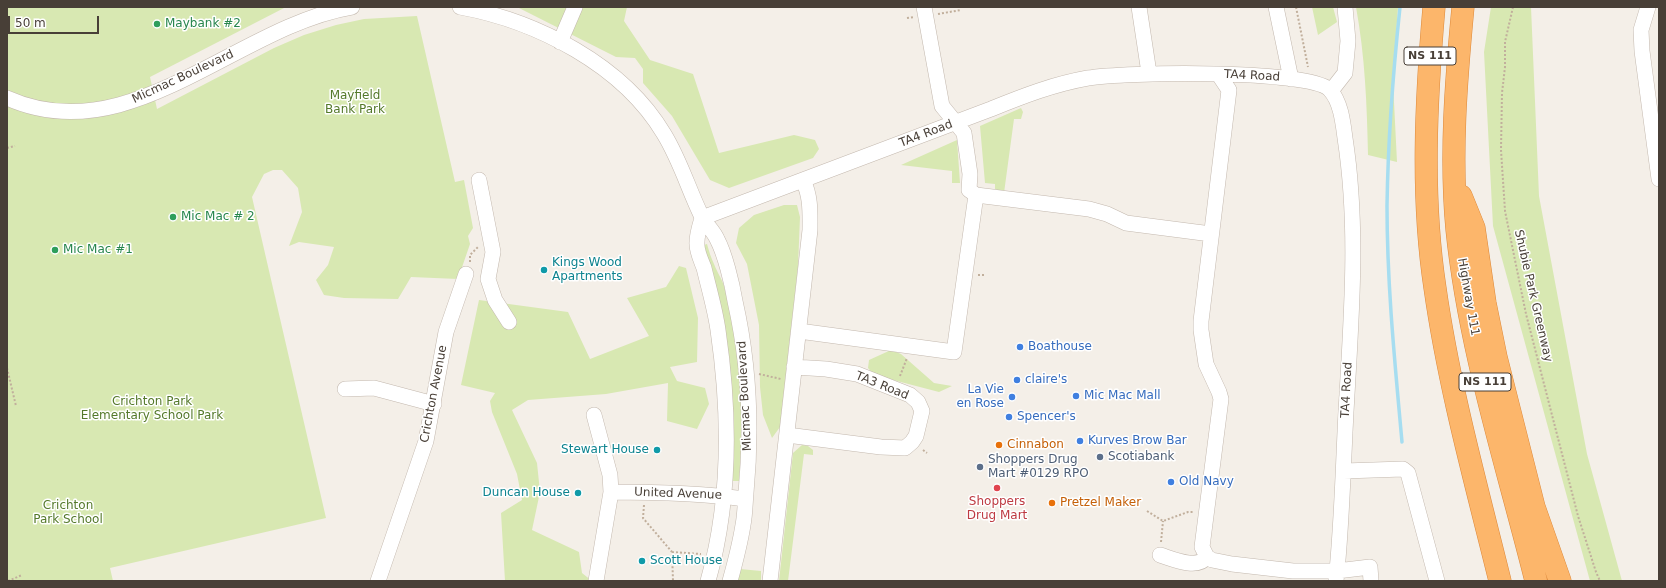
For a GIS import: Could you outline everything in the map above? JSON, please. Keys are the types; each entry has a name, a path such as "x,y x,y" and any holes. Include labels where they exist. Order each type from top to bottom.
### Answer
{"highway":[{"name":"NS 111","path":"1434,7 1427,105 1428,200 1434,288 1464,436 1500,581"},
{"name":"Highway 111","path":"1464,7 1457,79 1454,180 1457,230 1468,306 1480,361 1536,581"},
{"path":"1454,180 1474,228 1485,303 1496,357 1534,507 1560,581"},
{"path":"1450,370 1456,437 1489,581"}],"street":[{"name":"Micmac Boulevard","path":"7,98 30,106 68,111 107,108 129,103 159,90 277,32 308,19 352,7"},
{"name":"Micmac Boulevard","path":"460,7 501,17 560,42 587,57 626,86 654,118 677,158 702,218 717,238 732,283 740,324 745,364 748,412 749,461 743,525 730,581"},
{"path":"560,42 575,7"},
{"path":"924,7 942,106 964,133 966,141 970,174 969,190 976,195 1089,209 1107,214 1126,223 1211,234"},
{"path":"1139,7 1149,73"},
{"path":"1276,7 1291,79"},
{"path":"1331,91 1345,73 1348,41 1345,7"},
{"path":"1648,7 1641,30 1642,51 1659,179"},
{"name":"TA4 Road","path":"702,218 1030,93 1068,82 1103,76 1149,73 1255,75 1314,82 1324,86 1331,91 1342,120 1347,153 1354,251 1344,471 1337,576"},
{"path":"1219,75 1229,90 1201,330 1206,364 1221,399 1202,547 1207,557 1212,560 1232,564 1337,576 1370,567 1371,581"},
{"path":"479,180 493,252 488,278 495,300 509,322"},
{"path":"770,581 810,230 810,203 808,192 803,180"},
{"path":"799,331 954,352 976,195"},
{"name":"Micmac Boulevard","path":"702,218 696,242 715,310 724,372 726,410 726,462 723,496 715,555 708,581"},
{"name":"Crichton Avenue","path":"378,581 426,441 446,332 466,274"},
{"name":"TA3 Road","path":"787,435 881,447 905,448 916,436 922,411 918,402 910,395 889,388 857,374 826,369 794,367"},
{"path":"345,389 374,388 434,404"},
{"path":"594,415 610,475 611,492 596,581"},
{"path":"1344,471 1403,469 1408,473 1437,581"},
{"name":"United Avenue","path":"611,492 723,496 745,499"},
{"path":"1160,555 1183,562 1199,563 1203,562 1207,557"}],"path":[{"path":"1296,7 1308,67"},
{"name":"Shubie Park Greenway","path":"1513,7 1505,42 1505,67 1502,93 1501,150 1505,211 1528,322 1578,516 1600,581"},
{"path":"7,148 15,146"},
{"path":"466,274 469,267 470,255 480,245"},
{"path":"889,388 898,380 906,360 914,347"},
{"path":"7,368 16,406"},
{"path":"644,492 644,518 672,552 673,581"},
{"path":"1147,511 1163,521"},
{"path":"1163,521 1188,512"},
{"path":"1160,555 1163,521"},
{"path":"8,581 22,575"}],"green space":[{"path":"7,7 286,7 150,77 157,109 274,48 304,35 336,25 364,19 417,16 455,182 464,180 473,228 468,236 470,244 458,279 411,277 398,299 344,298 324,295 316,280 328,265 334,247 299,242 289,246 302,212 298,188 282,170 273,170 264,174 252,197 326,518 110,568 113,581 7,581"},
{"path":"517,7 627,7 624,21 650,60 693,74 719,153 794,135 815,140 819,149 813,158 729,188 710,180 672,116 643,83 643,69 635,58 616,57"},
{"path":"1312,7 1333,7 1337,22 1318,35"},
{"path":"1356,7 1398,7 1393,82 1397,162 1368,155 1362,44"},
{"path":"1491,7 1531,7 1539,196 1587,454 1622,581 1590,581 1493,226 1484,52"},
{"path":"1021,108 1023,112 1021,119 1014,119 1004,193 995,189 995,184 985,183 980,126"},
{"path":"957,140 960,183 952,183 952,171 901,165"},
{"path":"784,205 797,205 800,217 798,267 780,427 772,438 763,415 760,387 759,325 747,264 736,243 739,228 754,215"},
{"path":"707,244 724,286 730,310 738,358 742,432 739,481 732,481 732,400 727,339 717,291 704,245"},
{"path":"679,266 686,268 698,318 697,362 670,367 677,381 705,388 709,404 697,429 667,421 668,383 606,394 528,400 512,410 537,463 540,492 532,530 579,552 582,573 592,581 505,581 501,513 522,500 517,474 492,412 490,401 495,393 461,385 479,300 568,312 590,359 649,336 627,298 666,287"},
{"path":"891,350 901,354 934,383 952,386 939,392 874,375 868,368 869,360"},
{"path":"802,445 808,446 813,450 813,455 804,454 788,581 779,581 793,453"},
{"path":"740,569 761,571 761,581 737,581"}],"waterway":[{"path":"1400,7 1388,156 1387,236 1394,354 1402,442"}],"place":[{"name":"Maybank #2","path":"157,24"},
{"name":"Mic Mac # 2","path":"173,217"},
{"name":"Mic Mac #1","path":"55,250"},
{"name":"Kings Wood Apartments","path":"544,270"},
{"name":"Boathouse","path":"1020,347"},
{"name":"claire's","path":"1017,380"},
{"name":"Mic Mac Mall","path":"1076,396"},
{"name":"La Vie en Rose","path":"1012,397"},
{"name":"Spencer's","path":"1009,417"},
{"name":"Kurves Brow Bar","path":"1080,441"},
{"name":"Cinnabon","path":"999,445"},
{"name":"Stewart House","path":"657,450"},
{"name":"Scotiabank","path":"1100,457"},
{"name":"Shoppers Drug Mart #0129 RPO","path":"980,467"},
{"name":"Old Navy","path":"1171,482"},
{"name":"Shoppers Drug Mart","path":"997,488"},
{"name":"Duncan House","path":"578,493"},
{"name":"Pretzel Maker","path":"1052,503"},
{"name":"Scott House","path":"642,561"}],"park label":[{"name":"Mayfield Bank Park","path":"355,103"},
{"name":"Crichton Park Elementary School Park","path":"152,409"},
{"name":"Crichton Park School","path":"68,513"}]}
